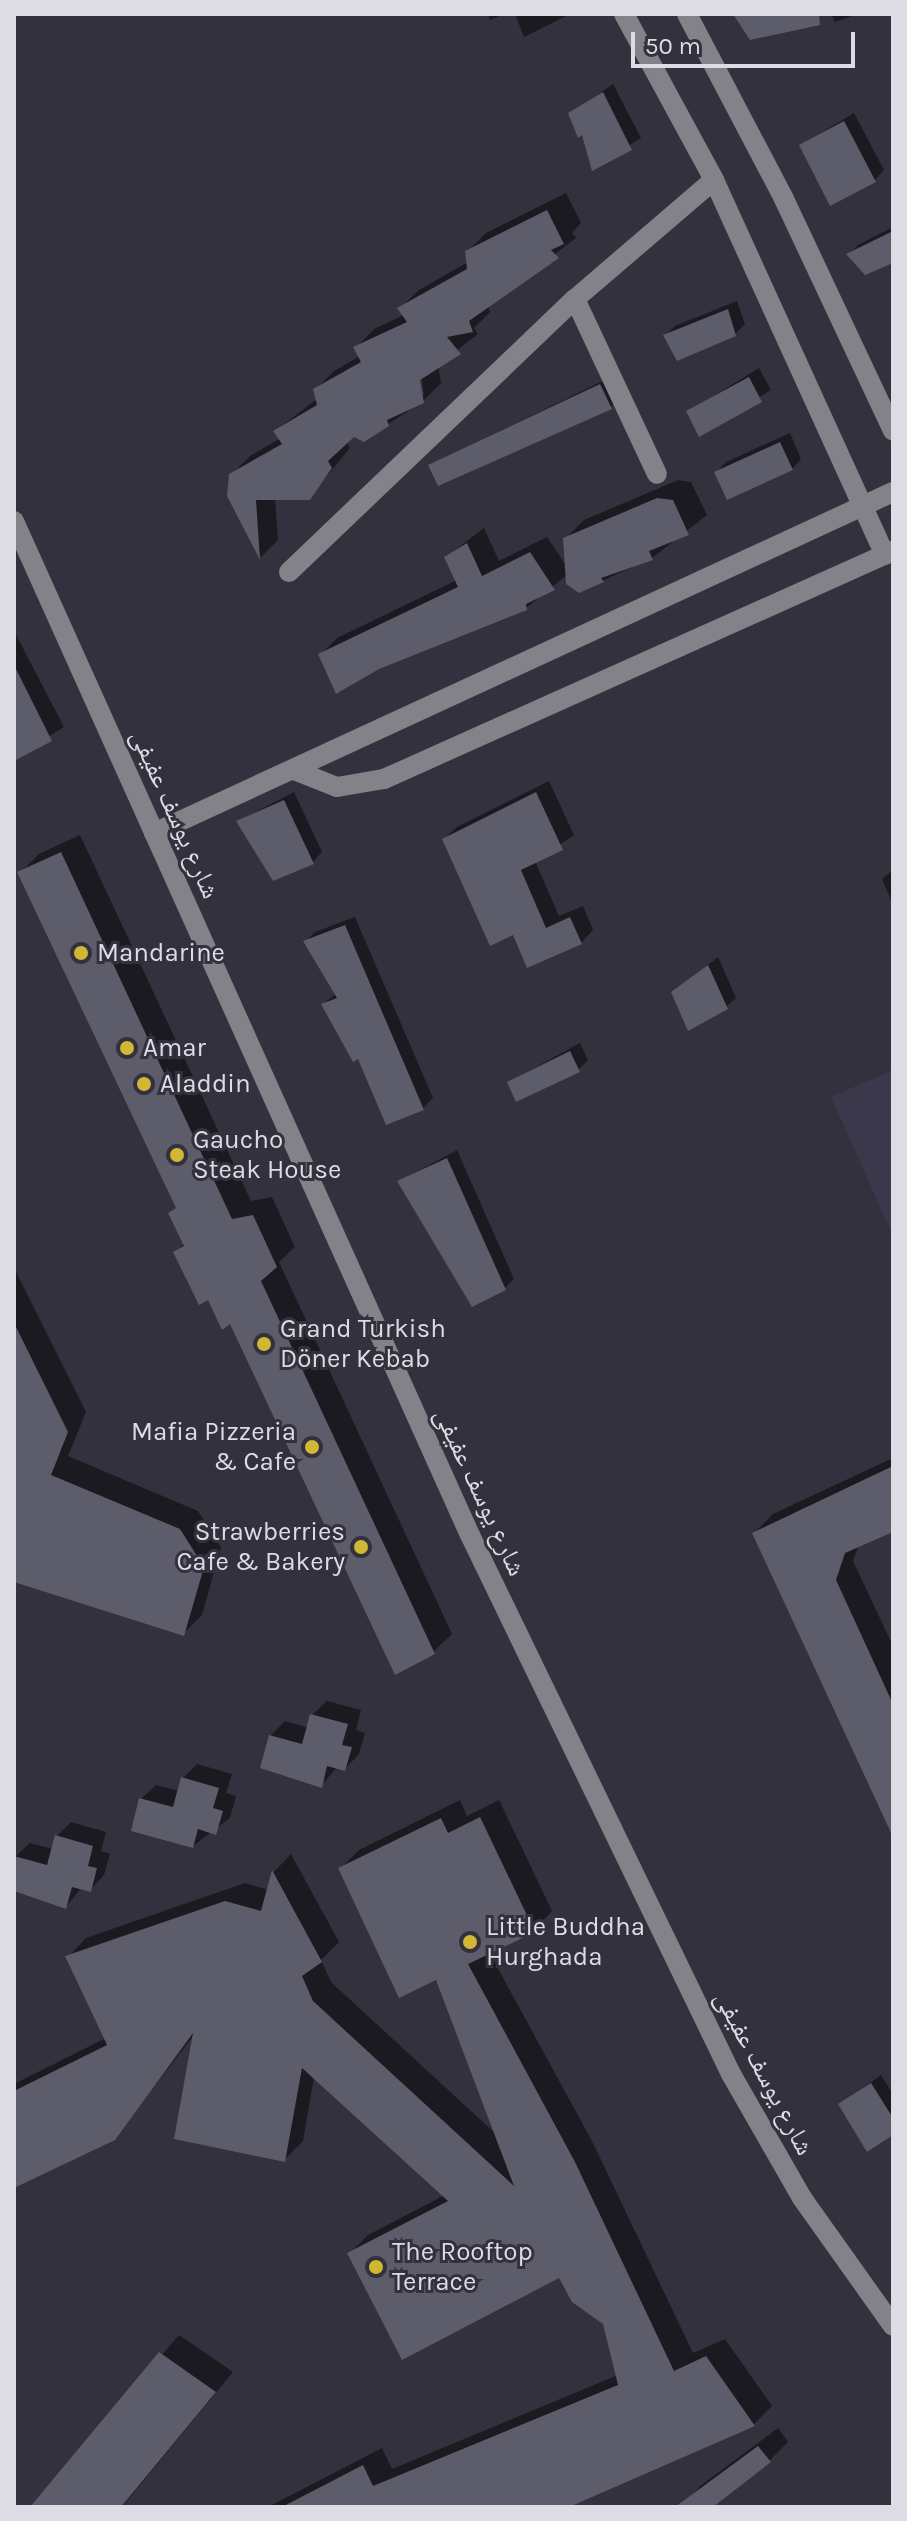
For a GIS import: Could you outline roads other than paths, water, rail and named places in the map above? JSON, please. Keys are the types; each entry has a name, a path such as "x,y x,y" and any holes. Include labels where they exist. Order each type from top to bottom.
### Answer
{"street":[{"path":"294,770 337,787 384,779 889,553 714,180 624,14"},
{"path":"687,14 784,199 893,431"},
{"path":"289,572 575,299 714,180"},
{"path":"575,299 657,474"},
{"path":"154,833 866,508 893,492"},
{"name":"شارع يوسف عفيفى","path":"14,521 470,1535 731,2074 802,2198 893,2326"}],"place":[{"name":"Mandarine","path":"81,953"},
{"name":"Amar","path":"127,1048"},
{"name":"Aladdin","path":"144,1084"},
{"name":"Gaucho Steak House","path":"177,1155"},
{"name":"Grand Turkish Döner Kebab","path":"264,1344"},
{"name":"Mafia Pizzeria & Cafe","path":"312,1447"},
{"name":"Strawberries Cafe & Bakery","path":"361,1547"},
{"name":"Little Buddha Hurghada","path":"470,1942"},
{"name":"The Rooftop Terrace","path":"376,2267"}]}
